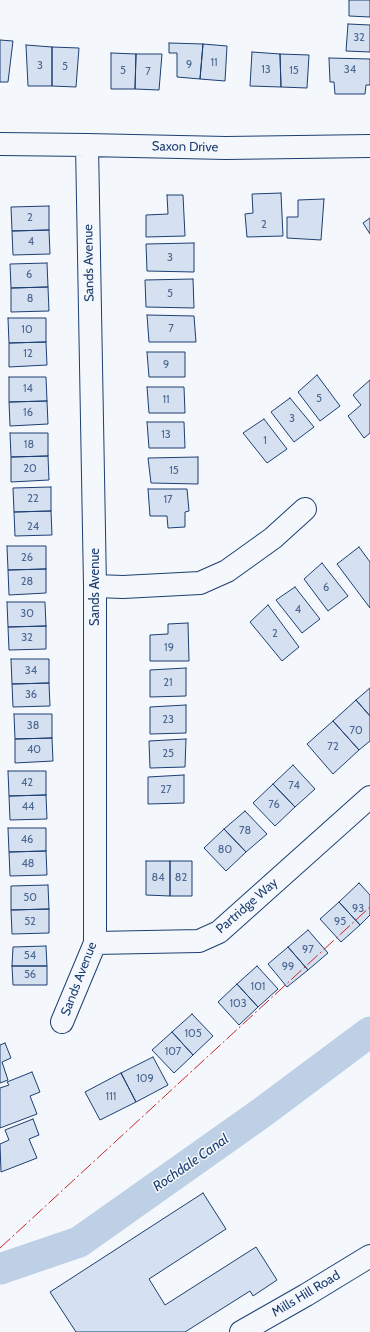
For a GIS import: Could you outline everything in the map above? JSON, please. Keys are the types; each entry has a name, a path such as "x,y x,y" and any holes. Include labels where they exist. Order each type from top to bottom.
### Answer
{"street":[{"name":"Saxon Drive","path":"0,144 226,148 370,146"},
{"name":"Sands Avenue","path":"62,1022 95,943 95,586 87,145"},
{"path":"95,586 123,587 200,583 227,571 273,538 305,509"},
{"name":"Partridge Way","path":"95,943 199,941 219,932 370,797"},
{"name":"Mills Hill Road","path":"241,1332 370,1256"}],"building":[{"path":"349,0 370,0 370,17 349,16"},
{"path":"348,24 370,25 370,52 346,51"},
{"path":"0,40 13,41 8,82 0,82"},
{"path":"169,43 203,44 200,79 177,77 177,53 169,53"},
{"path":"203,44 227,46 225,81 200,79"},
{"path":"26,45 52,47 52,86 28,86"},
{"path":"52,47 79,48 76,87 52,86"},
{"path":"252,52 280,54 281,87 250,86"},
{"path":"111,53 136,54 135,89 111,89"},
{"path":"136,54 162,54 159,90 135,89"},
{"path":"280,54 309,55 307,88 281,87"},
{"path":"329,58 370,59 370,85 366,85 365,94 335,94 334,82 330,82"},
{"path":"281,193 283,236 247,237 245,214 253,213 252,194"},
{"path":"167,195 183,195 185,236 146,237 146,215 168,214"},
{"path":"324,199 321,240 287,238 287,217 298,217 298,200"},
{"path":"49,206 49,230 12,231 11,207"},
{"path":"370,218 370,234 363,223"},
{"path":"49,230 50,254 13,255 12,231"},
{"path":"194,243 194,272 147,271 146,244"},
{"path":"47,263 48,287 11,288 10,264"},
{"path":"193,279 194,308 146,307 145,280"},
{"path":"48,287 49,311 11,312 11,288"},
{"path":"147,315 194,316 196,342 149,342"},
{"path":"8,318 46,318 46,342 9,343"},
{"path":"46,342 47,365 9,367 9,343"},
{"path":"147,352 185,352 185,377 149,377"},
{"path":"317,375 340,406 320,421 298,392"},
{"path":"9,377 46,377 47,401 9,402"},
{"path":"370,380 370,433 364,438 348,416 361,405 353,395"},
{"path":"147,387 184,387 185,413 149,413"},
{"path":"290,398 314,427 294,442 271,412"},
{"path":"47,401 48,424 10,426 9,402"},
{"path":"264,419 287,449 267,463 243,433"},
{"path":"147,422 184,422 185,448 149,448"},
{"path":"10,433 48,433 48,456 11,457"},
{"path":"48,456 49,480 11,482 11,457"},
{"path":"198,457 198,484 151,483 148,458"},
{"path":"51,487 51,511 14,512 13,488"},
{"path":"148,489 187,489 189,511 185,512 185,527 168,528 167,516 150,516"},
{"path":"51,511 52,535 15,536 14,512"},
{"path":"7,546 46,546 46,569 8,570"},
{"path":"359,547 370,562 370,608 337,564"},
{"path":"322,563 348,596 328,611 304,579"},
{"path":"46,569 46,593 9,595 8,570"},
{"path":"295,587 320,619 302,633 276,600"},
{"path":"7,602 45,602 46,626 8,627"},
{"path":"268,605 299,647 282,661 250,622"},
{"path":"188,623 189,661 150,661 150,635 168,634 168,624"},
{"path":"46,626 46,649 9,650 8,627"},
{"path":"11,659 49,659 49,683 12,684"},
{"path":"186,668 186,696 150,697 150,670"},
{"path":"49,683 50,706 13,707 12,684"},
{"path":"370,688 370,716 356,700"},
{"path":"356,700 370,716 370,741 359,750 333,721"},
{"path":"186,705 186,733 150,734 150,707"},
{"path":"14,714 52,714 52,738 15,739"},
{"path":"333,721 359,750 333,774 307,744"},
{"path":"52,738 53,761 15,763 15,739"},
{"path":"186,739 185,767 150,768 149,741"},
{"path":"293,765 315,789 295,807 273,784"},
{"path":"8,771 46,771 46,795 9,796"},
{"path":"184,775 184,803 148,804 148,777"},
{"path":"273,784 295,807 275,826 253,803"},
{"path":"46,795 47,819 10,820 9,796"},
{"path":"245,811 267,834 246,852 224,829"},
{"path":"8,828 46,828 46,851 9,852"},
{"path":"224,829 246,852 226,871 204,848"},
{"path":"46,851 47,875 10,876 9,852"},
{"path":"146,861 170,861 170,896 146,895"},
{"path":"170,861 192,861 192,896 170,896"},
{"path":"359,883 370,895 370,915 360,925 339,902"},
{"path":"48,885 49,909 11,910 11,886"},
{"path":"339,902 360,925 341,942 320,919"},
{"path":"49,909 49,933 12,934 11,910"},
{"path":"308,930 328,953 308,970 288,947"},
{"path":"46,946 47,966 12,966 13,947"},
{"path":"288,947 308,970 287,987 268,964"},
{"path":"12,966 47,966 47,985 13,985"},
{"path":"257,966 278,989 258,1007 237,984"},
{"path":"237,984 258,1007 239,1025 218,1002"},
{"path":"192,1014 213,1036 193,1055 172,1032"},
{"path":"172,1032 193,1055 174,1073 152,1050"},
{"path":"5,1043 11,1058 2,1062 8,1080 0,1083 0,1045"},
{"path":"153,1057 168,1085 136,1102 121,1073"},
{"path":"32,1072 40,1092 30,1096 37,1114 0,1128 0,1088 9,1085 7,1082"},
{"path":"121,1073 136,1102 100,1120 85,1092"},
{"path":"33,1119 39,1135 29,1139 37,1158 1,1172 0,1144 9,1140 5,1130"},
{"path":"203,1193 226,1229 149,1279 165,1305 256,1247 277,1280 253,1296 250,1291 185,1332 76,1332 50,1292"}],"waterway":[{"name":"Rochdale Canal","path":"0,1269 79,1242 260,1114 370,1032"}],"power":[{"path":"0,1248 370,907"}]}
